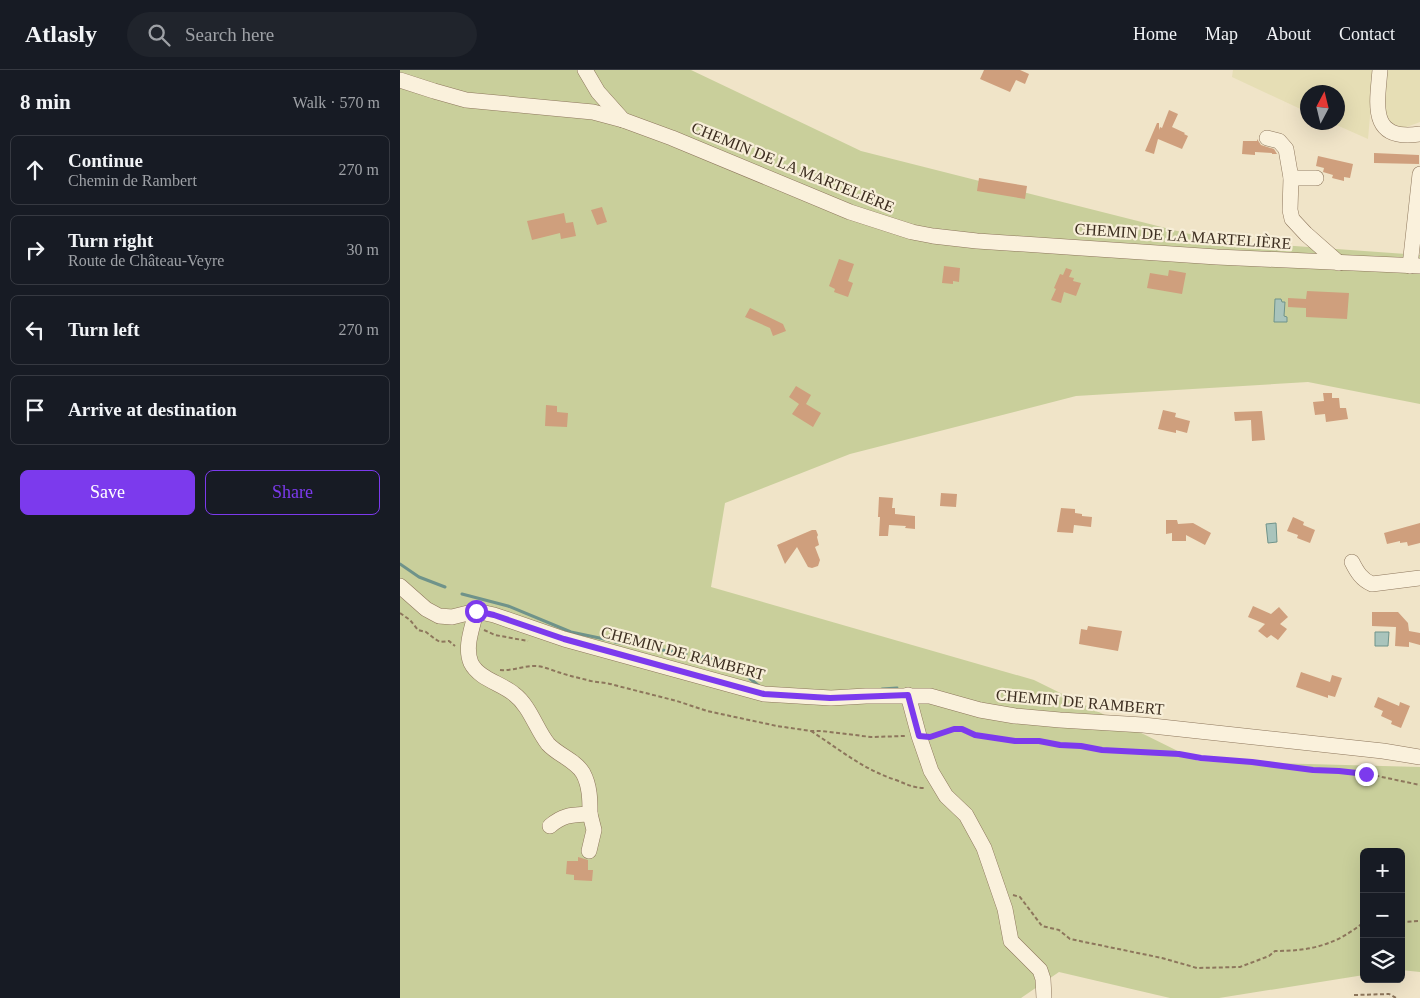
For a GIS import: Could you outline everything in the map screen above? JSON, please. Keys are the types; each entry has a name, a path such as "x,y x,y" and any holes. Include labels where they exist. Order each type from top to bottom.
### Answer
{"street":[{"path":"585,70 598,92 623,120"},
{"path":"1380,70 1377,113 1382,124 1397,134 1420,134"},
{"name":"CHEMIN DE LA MARTELIÈRE","path":"400,80 466,100 586,111 623,120 672,138 850,212 912,232 933,236 977,241 1217,257 1415,266"},
{"path":"1268,138 1279,141 1286,150 1291,178 1290,210 1292,219 1306,234 1339,262"},
{"path":"1415,266 1420,174"},
{"path":"1291,178 1316,178"},
{"path":"1352,562 1361,577 1372,584 1420,578"},
{"name":"CHEMIN DE RAMBERT","path":"400,586 426,609 439,616 452,617 476,611 494,615 564,639 764,694 830,698 930,696 980,710 1015,716 1143,725 1383,751 1420,757"},
{"path":"476,611 469,640 469,655 472,664 477,671 516,695 523,702 547,742 583,772 588,783 590,814 594,830 589,851"},
{"path":"908,695 931,771 946,796 966,814 984,848 1005,909 1011,941 1040,970 1043,980 1044,998"},
{"path":"550,826 560,818 590,814"}],"path":[{"path":"400,613 410,620 418,630 426,632 440,642 452,642 469,655"},
{"path":"495,668 508,670 533,666 542,667 677,701 707,711 811,732 822,731 878,737 930,737 954,729 962,729 975,735 1015,741 1039,741 1102,750 1179,754 1313,770 1368,774 1420,785"},
{"path":"811,732 860,765 879,775 910,787 941,787"},
{"path":"999,891 1020,897 1042,926 1058,930 1070,939 1162,958 1197,968 1240,967 1269,956 1275,951 1322,947 1350,933 1360,925"},
{"path":"1405,922 1420,921"},
{"path":"1354,995 1389,994 1396,998"}],"shaded area":[{"path":"1233,70 1374,70 1368,139 1345,129 1345,85 1300,85 1300,109 1232,77"},
{"path":"1385,70 1420,70 1420,122 1404,128 1389,123 1382,109"}],"green space":[{"path":"400,70 691,70 861,151 1213,240 1420,255 1420,404 1308,382 1076,396 850,454 725,503 711,587 1034,680 1198,761 1420,767 1420,972 1405,970 1405,848 1360,848 1360,976 1219,998 1170,998 1059,972 1021,998 400,998"}],"water":[{"path":"1275,299 1281,299 1282,302 1285,302 1284,316 1287,317 1287,322 1274,322"},
{"path":"1276,523 1277,542 1268,543 1266,524"},
{"path":"1375,632 1389,632 1388,646 1375,646"}],"building":[{"path":"984,70 1020,70 1029,74 1025,84 1016,80 1010,92 980,79"},
{"path":"1169,110 1178,114 1172,127 1188,136 1182,149 1158,139 1154,154 1145,151 1157,123 1159,123 1159,130 1160,127 1162,128"},
{"path":"1257,139 1261,145 1274,149 1277,154 1255,152 1255,155 1242,154 1243,141 1257,141"},
{"path":"1374,153 1419,155 1419,164 1374,163"},
{"path":"1318,156 1353,164 1350,178 1344,177 1344,181 1332,178 1333,175 1323,172 1324,168 1316,166"},
{"path":"979,178 1027,186 1025,199 977,191"},
{"path":"602,207 607,222 597,225 591,210"},
{"path":"564,213 566,223 573,222 576,236 561,239 560,233 532,240 527,221"},
{"path":"839,259 854,264 848,281 853,283 848,297 834,292 835,289 829,286"},
{"path":"944,266 960,268 959,282 953,281 953,284 942,283"},
{"path":"1066,268 1072,270 1069,277 1074,278 1073,281 1081,283 1076,296 1064,292 1061,303 1051,300 1060,274 1063,275"},
{"path":"1169,270 1186,273 1182,294 1147,288 1150,273 1168,276"},
{"path":"1307,291 1349,293 1347,319 1306,317 1306,308 1288,307 1288,298 1306,299"},
{"path":"750,308 783,324 786,331 773,336 770,328 745,317"},
{"path":"796,386 811,395 806,404 821,413 813,427 792,414 799,404 789,397"},
{"path":"1323,393 1332,393 1332,398 1339,398 1340,408 1346,408 1348,419 1326,422 1325,414 1315,415 1313,402 1324,401"},
{"path":"546,405 557,406 557,412 568,413 567,427 545,426"},
{"path":"1163,410 1176,413 1175,417 1190,421 1187,433 1176,430 1176,433 1158,429"},
{"path":"1262,411 1265,440 1252,441 1251,420 1235,421 1234,412"},
{"path":"941,493 957,494 956,507 940,506"},
{"path":"879,497 893,498 892,508 895,508 895,514 915,516 915,529 905,528 906,526 889,525 888,536 879,536"},
{"path":"1061,508 1075,509 1075,513 1092,517 1091,527 1074,525 1073,533 1057,532"},
{"path":"1293,517 1304,522 1303,525 1315,530 1310,543 1297,538 1298,535 1287,531"},
{"path":"1166,520 1177,520 1178,524 1193,523 1211,533 1205,545 1186,535 1186,541 1172,541 1172,533 1166,534"},
{"path":"1420,523 1420,543 1408,546 1407,542 1400,543 1400,541 1387,544 1384,533"},
{"path":"816,530 818,535 819,545 815,547 820,560 818,566 808,567 797,547 785,564 777,545"},
{"path":"1253,606 1271,614 1279,607 1288,617 1280,624 1287,629 1278,640 1271,635 1267,638 1258,631 1265,624 1248,617"},
{"path":"1372,612 1398,612 1408,623 1409,631 1420,633 1420,645 1409,642 1409,647 1395,646 1396,627 1372,626"},
{"path":"1088,626 1122,631 1118,651 1079,644 1081,629 1087,630"},
{"path":"1301,672 1330,682 1332,675 1342,678 1335,697 1328,695 1328,698 1296,687"},
{"path":"1378,697 1399,706 1400,702 1410,706 1401,728 1391,724 1392,721 1381,716 1383,711 1374,707"},
{"path":"578,857 588,860 588,870 593,870 592,881 574,880 574,875 566,874 567,861 578,861"}],"waterway":[{"path":"400,564 419,577 445,587"},
{"path":"462,594 508,606 571,632 609,640"},
{"path":"615,642 686,654"},
{"path":"699,656 730,662 759,686"},
{"path":"882,689 897,688"}],"route":[{"path":"476,611 494,615 564,639 764,694 830,698 908,695 919,736 930,737 948,730 962,729 968,730 975,735 990,736 997,739 1039,741 1102,750 1179,754 1284,767 1366,774"}]}
